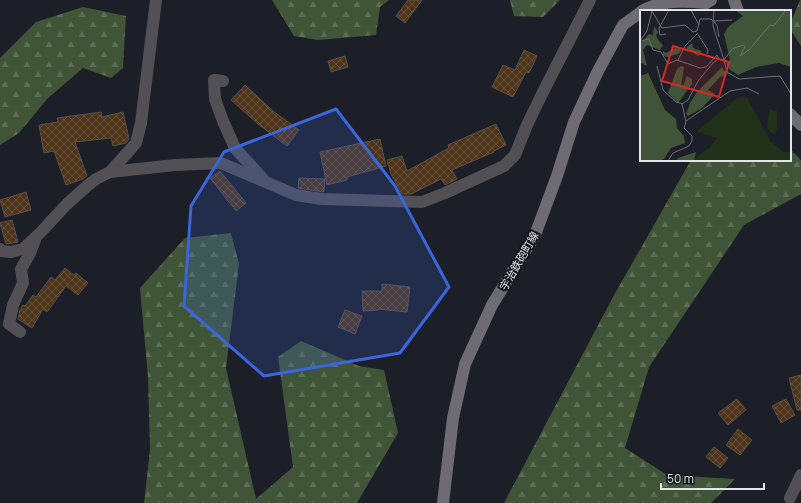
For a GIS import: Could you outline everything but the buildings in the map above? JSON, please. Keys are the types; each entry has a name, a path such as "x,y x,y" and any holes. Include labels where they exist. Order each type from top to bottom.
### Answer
{"main road":[{"name":"宇治鉄砲町線","path":"644,10 665,1 706,3 711,0"},
{"path":"734,0 738,10"},
{"name":"宇治鉄砲町線","path":"443,503 453,418 465,364 492,305 535,236 557,176 574,122 598,71 623,25 640,13"},
{"path":"791,115 801,125"}],"street":[{"path":"110,172 136,143 141,123 156,0"},
{"path":"0,249 0,251 11,252 23,249 86,186 96,178 110,172 175,165 221,163 296,195 322,199 422,202 445,193 504,166 515,155 542,94 590,0"},
{"path":"223,81 214,80 215,99 222,121 235,148 266,182"},
{"path":"20,332 10,324 13,305 23,283 21,269 30,253 36,237"},
{"path":"790,498 801,475"}],"highlighted area":[{"path":"336,109 395,186 449,287 400,353 264,376 184,306 191,206 224,152"}],"green space":[{"path":"272,0 389,0 380,7 376,35 318,40 294,36"},
{"path":"510,0 560,0 543,17 514,16"},
{"path":"801,0 801,46 791,31 791,22"},
{"path":"83,7 126,16 123,68 111,78 83,68 47,99 19,133 0,145 0,58 36,22"},
{"path":"791,150 801,160 801,194 744,225 649,367 625,448 667,475 735,479 711,503 504,503 613,297 690,161 791,161"},
{"path":"231,233 239,264 226,368 256,499 293,467 278,357 301,341 359,366 384,370 398,433 357,503 144,503 150,450 148,377 140,288 185,238"}]}
